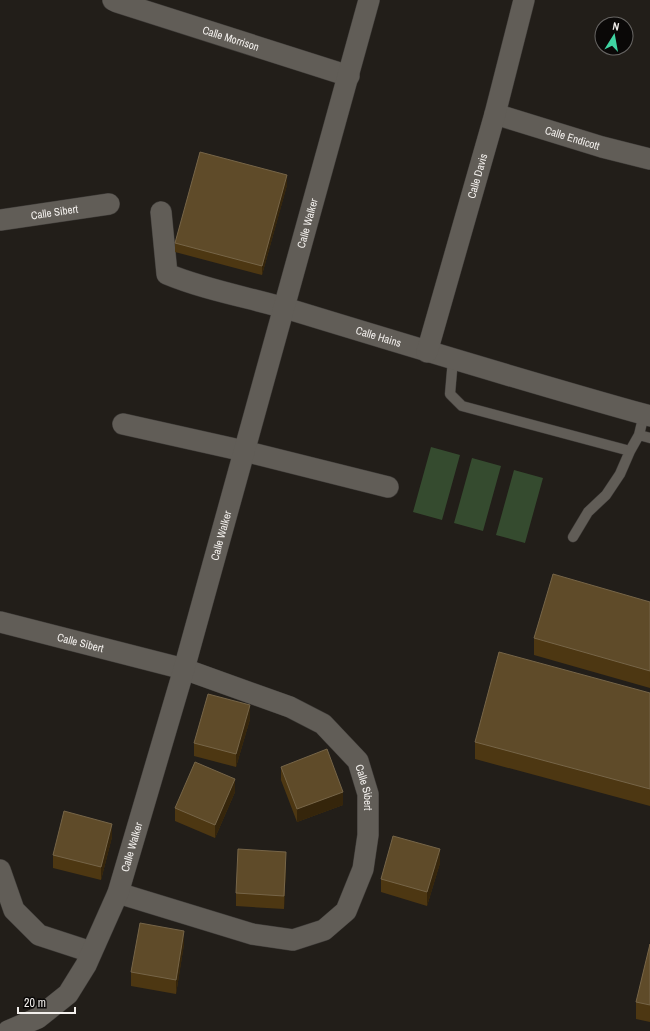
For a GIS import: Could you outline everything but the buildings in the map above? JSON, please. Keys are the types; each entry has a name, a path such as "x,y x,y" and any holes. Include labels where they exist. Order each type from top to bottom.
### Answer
{"street":[{"name":"Calle Morrison","path":"113,0 349,76"},
{"name":"Calle Walker","path":"8,1031 38,1018 68,994 86,965 118,893 184,669 369,0"},
{"name":"Calle Davis","path":"427,352 495,114 524,0"},
{"name":"Calle Endicott","path":"495,114 602,147 650,159"},
{"name":"Calle Sibert","path":"0,220 109,204"},
{"name":"Calle Hains","path":"161,212 167,274 188,283 284,307 427,352 647,415"},
{"path":"123,424 244,451 388,487"},
{"name":"Calle Sibert","path":"0,622 184,669 290,707 323,724 358,761 368,794 368,835 363,869 346,911 324,930 293,940 252,934 118,893"},
{"path":"0,870 14,910 38,935 91,952"}],"lane":[{"path":"454,359 450,394 462,406 630,451"},
{"path":"573,536 588,512 606,495 620,474 647,415"},
{"path":"639,435 650,438"}],"green space":[{"path":"431,447 460,455 442,520 413,512"},
{"path":"472,458 501,466 483,531 454,523"},
{"path":"514,470 543,478 525,543 496,535"}]}
